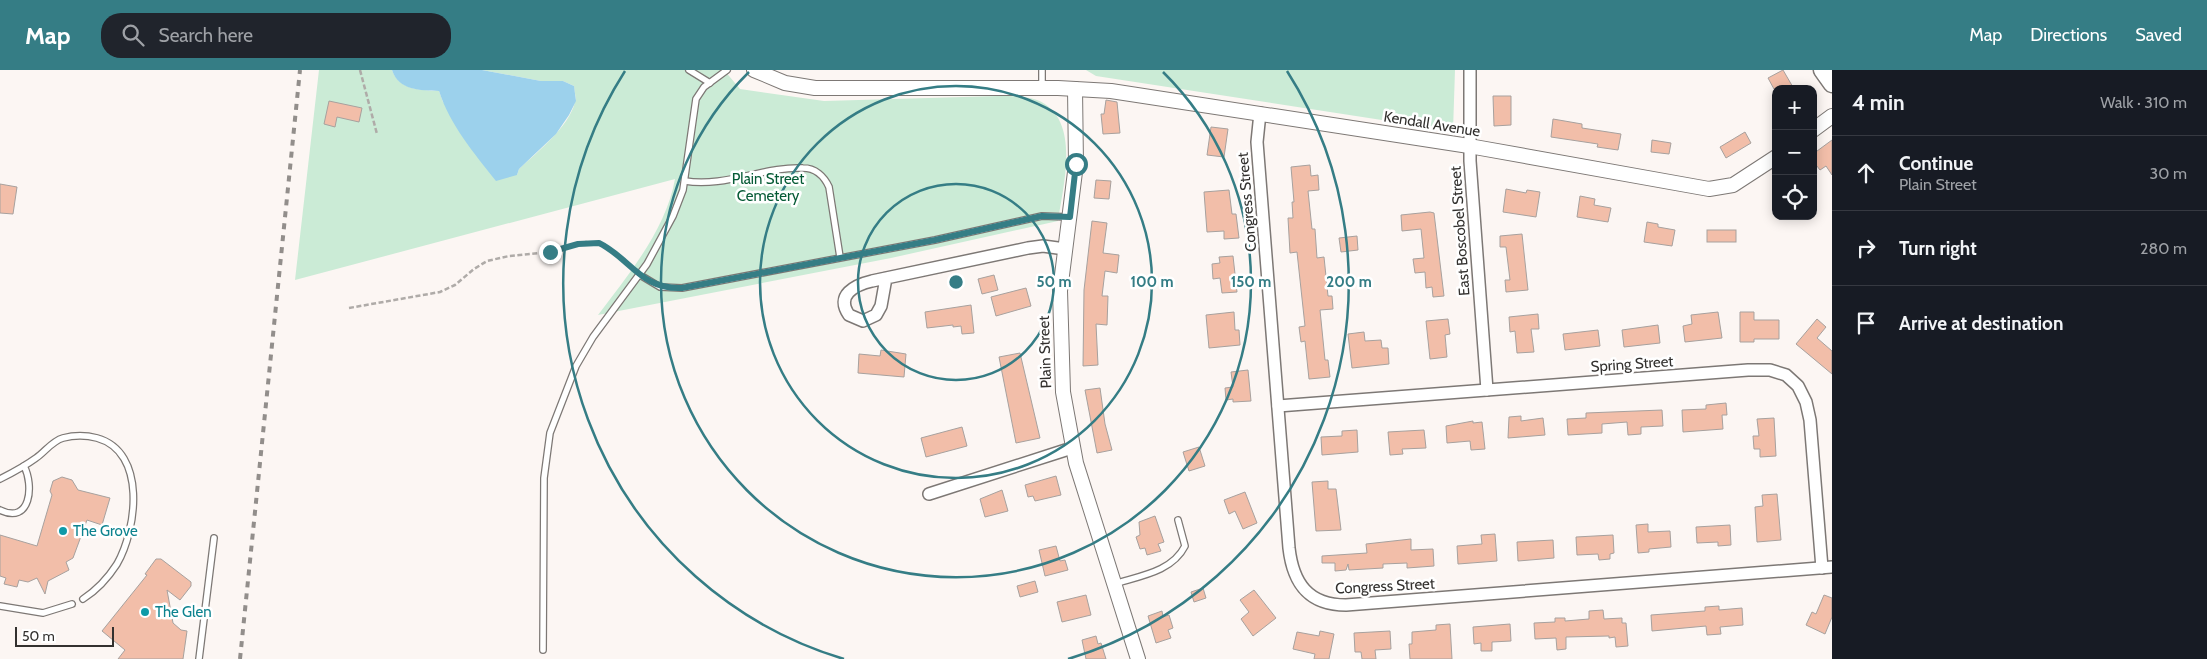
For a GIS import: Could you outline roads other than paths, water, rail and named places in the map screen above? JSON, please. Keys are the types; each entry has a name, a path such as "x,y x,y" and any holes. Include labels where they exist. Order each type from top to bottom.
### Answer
{"main road":[{"path":"1822,70 1832,84"}],"street":[{"path":"754,70 785,83 823,89 1075,89"},
{"name":"East Boscobel Street","path":"1470,70 1469,146 1487,390"},
{"name":"Kendall Avenue","path":"1075,89 1142,94 1469,146 1709,189 1733,185 1772,160"},
{"name":"Plain Street","path":"1075,89 1076,164 1060,291 1061,368 1066,419 1072,448 1138,659"},
{"name":"Congress Street","path":"1260,113 1257,142 1292,567 1305,590 1319,601 1327,604 1346,605 1827,567"},
{"path":"1817,127 1832,116"},
{"path":"886,278 880,309 871,319 859,320 852,317 846,310 845,300 853,287 886,278 1035,247 1064,248"},
{"name":"Spring Street","path":"1278,406 1748,370 1770,370 1786,375 1798,386 1809,411 1827,567"},
{"path":"929,494 1072,448"}],"lane":[{"path":"689,70 710,83"},
{"path":"543,650 544,478 550,433 576,366 593,337 640,275 669,225 685,181 695,106 700,93 727,70"},
{"path":"1042,70 1042,88"},
{"path":"685,181 713,182 795,168 814,171 823,177 829,187 840,257"},
{"path":"640,275 660,286 682,288 949,237 1042,216 1070,217"},
{"path":"0,479 24,466 58,440 79,436 94,437 109,443 119,451 127,462 133,485 133,503 122,551 108,577 83,599"},
{"path":"0,510 12,514 22,510 26,505 29,483 24,466"},
{"path":"1114,584 1163,568 1181,555 1185,546 1178,520"},
{"path":"199,659 214,538"},
{"path":"0,606 43,613 72,604"}],"water":[{"path":"392,70 482,70 541,81 563,81 574,86 576,101 556,134 519,169 517,175 496,181 456,127 439,91 405,86 395,77"}],"railway":[{"path":"240,659 300,70"}],"place":[{"name":"The Grove","path":"63,531"},
{"name":"The Glen","path":"145,612"}],"park label":[{"name":"Plain Street Cemetery","path":"768,188"}]}
